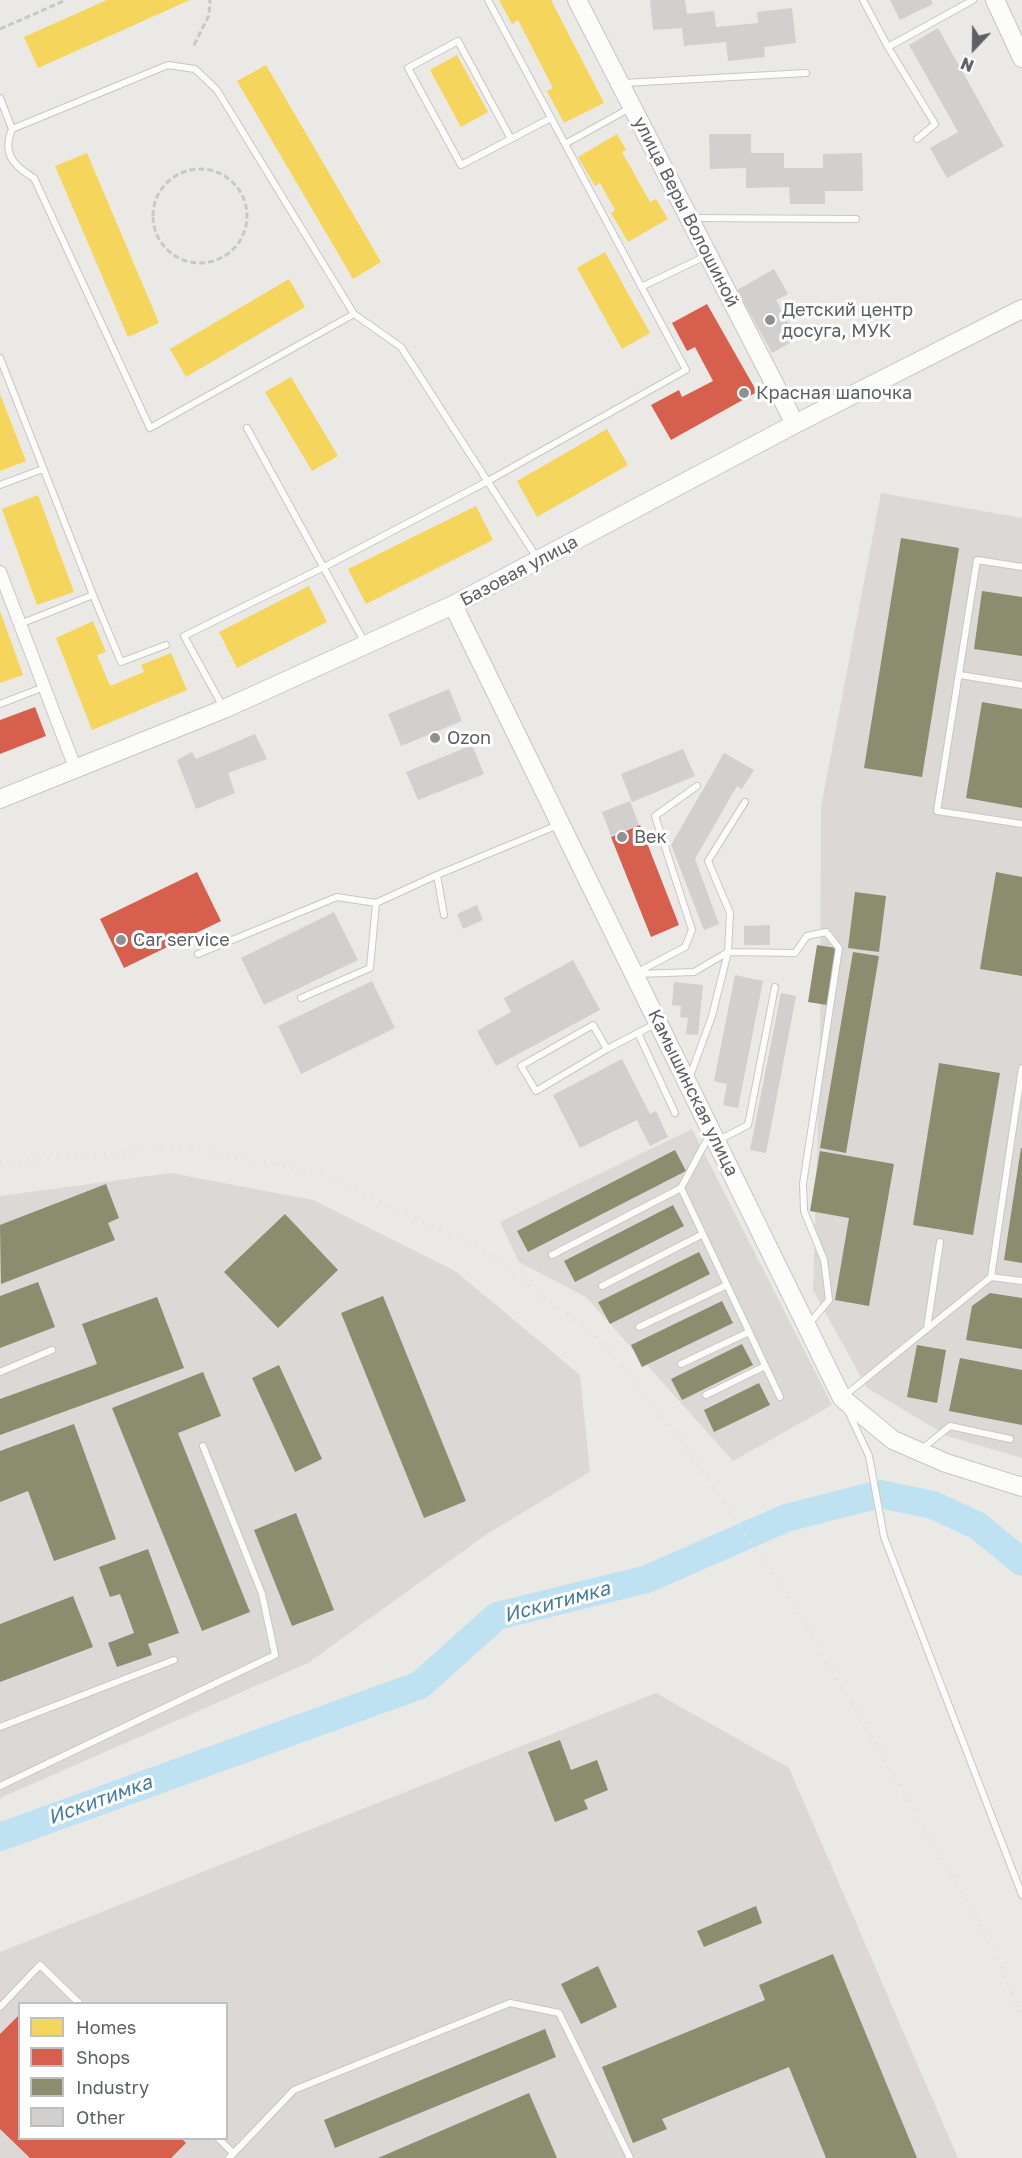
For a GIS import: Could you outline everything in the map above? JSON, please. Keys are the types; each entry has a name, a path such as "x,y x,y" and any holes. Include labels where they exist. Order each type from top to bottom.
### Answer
{"street":[{"name":"улица Веры Волошиной","path":"577,0 795,424"},
{"path":"995,0 1022,58"},
{"name":"Базовая улица","path":"0,799 224,709 453,605 795,424 1022,309"},
{"path":"1,575 76,770"},
{"name":"Камышинская улица","path":"453,605 842,1398 893,1440 946,1463 1022,1487"}],"lane":[{"path":"224,709 184,636 324,567 488,481 686,370 488,0"},
{"path":"863,0 888,47 935,124 917,139"},
{"path":"888,47 973,0"},
{"path":"511,139 458,41 408,68 461,165 511,139 551,118"},
{"path":"354,314 150,428 34,178 18,169 9,154 7,140 12,129 168,65 195,69 217,90 354,314 401,347 538,561"},
{"path":"620,83 806,72"},
{"path":"0,98 12,129"},
{"path":"565,144 632,107"},
{"path":"689,218 856,219"},
{"path":"641,287 708,255"},
{"path":"0,358 121,662 166,645"},
{"path":"247,428 366,646"},
{"path":"0,485 44,469"},
{"path":"1022,567 977,560 937,811 1022,824"},
{"path":"20,624 93,596"},
{"path":"960,675 1022,685"},
{"path":"0,704 44,686"},
{"path":"635,974 685,947 692,930 655,816 697,786"},
{"path":"688,1082 712,1016 728,952 730,913 708,861 745,802"},
{"path":"198,954 337,897 376,903 436,875 561,824"},
{"path":"436,875 444,915"},
{"path":"301,998 370,968 376,903"},
{"path":"635,974 694,972 728,952 795,952 807,936 826,932 839,948 804,1184 804,1211 824,1260 829,1300 807,1326"},
{"path":"552,1255 681,1188 714,1136 748,1125 775,987"},
{"path":"607,1049 593,1025 521,1066 536,1091 658,1022"},
{"path":"638,1033 675,1113"},
{"path":"1022,1068 991,1277 842,1398 869,1456 884,1537 1022,1895"},
{"path":"681,1188 780,1397"},
{"path":"602,1286 703,1234"},
{"path":"927,1329 940,1242"},
{"path":"991,1277 1022,1281"},
{"path":"639,1327 727,1285"},
{"path":"681,1364 749,1332"},
{"path":"0,1372 52,1350"},
{"path":"706,1395 765,1366"},
{"path":"920,1452 950,1426 1010,1439"},
{"path":"0,1786 275,1655 262,1594 203,1446"},
{"path":"0,1727 174,1660"},
{"path":"0,2007 40,1965 78,2002"},
{"path":"220,2140 231,2156 294,2090 510,2003 559,2013 630,2158"}],"path":[{"path":"0,29 66,0"},
{"path":"194,45 209,15 210,0"},
{"path":"195,168 214,170 230,179 242,193 248,211 246,230 237,246 223,258 205,263 186,262 169,253 158,238 152,220 154,202 163,185 177,173 195,168"}],"shaded area":[{"path":"881,493 1022,518 1022,1458 947,1436 867,1388 813,1290 820,1052 821,807"},
{"path":"692,1129 832,1405 733,1461 586,1297 519,1262 500,1222"},
{"path":"171,1173 313,1200 455,1271 580,1375 590,1472 484,1536 308,1663 0,1798 0,1196"},
{"path":"656,1693 789,1768 958,2158 0,2158 0,1952"}],"building: Homes":[{"path":"107,0 190,0 38,68 24,37"},
{"path":"499,0 551,0 604,103 564,123 547,91 553,88 518,20 512,24"},
{"path":"457,55 488,112 461,127 430,70"},
{"path":"266,65 381,262 353,279 237,81"},
{"path":"617,134 626,150 622,152 650,202 656,199 668,219 628,242 611,213 615,210 600,183 595,186 578,157"},
{"path":"87,153 159,323 128,337 55,166"},
{"path":"605,252 650,333 622,349 577,268"},
{"path":"289,279 305,307 186,377 170,349"},
{"path":"291,377 338,456 312,471 265,392"},
{"path":"0,394 26,461 0,471"},
{"path":"607,429 628,465 537,517 517,481"},
{"path":"38,495 74,592 37,605 2,509"},
{"path":"476,506 493,540 366,604 348,569"},
{"path":"309,586 327,622 237,668 219,632"},
{"path":"0,611 23,675 0,683"},
{"path":"93,621 106,652 97,655 110,686 144,672 141,665 171,653 187,690 92,730 56,638"}],"building: Shops":[{"path":"707,304 757,392 671,440 651,405 679,390 682,397 713,381 695,347 687,351 672,323"},
{"path":"35,707 46,736 0,754 0,720"},
{"path":"640,825 679,925 651,937 611,837"},
{"path":"197,872 221,921 124,968 100,919"},
{"path":"18,2016 18,2140 183,2140 186,2143 171,2158 30,2158 0,2129 0,2034"}],"building: Industry":[{"path":"901,538 959,548 922,777 864,768"},
{"path":"982,591 1022,597 1022,656 974,649"},
{"path":"982,702 1022,709 1022,808 966,798"},
{"path":"996,872 1022,877 1022,976 980,969"},
{"path":"855,892 886,896 879,952 848,948"},
{"path":"817,945 836,948 827,1005 808,1002"},
{"path":"853,952 879,956 846,1153 820,1148"},
{"path":"939,1063 1000,1073 973,1235 913,1225"},
{"path":"1022,1148 1022,1263 1004,1260"},
{"path":"675,1150 686,1171 528,1252 517,1231"},
{"path":"820,1151 894,1164 869,1306 835,1300 849,1218 810,1211"},
{"path":"106,1184 119,1218 108,1223 115,1240 1,1284 0,1225"},
{"path":"673,1205 684,1226 575,1282 564,1261"},
{"path":"285,1214 338,1270 278,1328 224,1272"},
{"path":"699,1252 710,1274 610,1324 598,1302"},
{"path":"38,1282 55,1327 0,1348 0,1296"},
{"path":"990,1293 1022,1298 1022,1349 966,1340 972,1306"},
{"path":"383,1296 466,1501 424,1518 341,1313"},
{"path":"157,1297 184,1368 0,1435 0,1399 97,1364 82,1324"},
{"path":"722,1301 733,1323 642,1367 631,1345"},
{"path":"742,1344 753,1365 682,1400 671,1379"},
{"path":"917,1345 946,1350 937,1403 907,1397"},
{"path":"960,1358 1022,1370 1022,1425 949,1411"},
{"path":"279,1365 322,1459 295,1472 252,1378"},
{"path":"203,1372 221,1416 178,1433 250,1612 202,1631 112,1408"},
{"path":"759,1383 770,1405 714,1432 704,1410"},
{"path":"74,1424 116,1539 54,1561 28,1491 0,1502 0,1451"},
{"path":"296,1513 334,1610 292,1626 254,1530"},
{"path":"148,1549 179,1633 148,1644 152,1655 117,1667 108,1643 134,1633 120,1594 110,1597 99,1567"},
{"path":"73,1596 93,1647 0,1682 0,1624"},
{"path":"560,1740 571,1770 597,1760 608,1790 584,1800 588,1809 555,1822 528,1752"},
{"path":"756,1906 762,1923 704,1947 697,1931"},
{"path":"833,1954 917,2158 826,2158 789,2067 662,2119 667,2129 633,2143 602,2067 765,2000 759,1985"},
{"path":"598,1966 617,2007 581,2024 561,1984"},
{"path":"545,2029 556,2057 335,2148 324,2120"},
{"path":"529,2093 557,2158 378,2158"}],"building: Other":[{"path":"650,0 685,0 687,14 714,11 716,27 758,23 757,12 792,8 796,43 764,47 765,57 728,61 726,42 684,46 682,28 653,30"},
{"path":"890,0 931,0 933,4 900,20"},
{"path":"938,28 1004,146 947,178 930,148 958,132 909,45"},
{"path":"709,134 751,134 751,153 784,153 784,168 823,168 823,154 862,153 863,191 825,191 825,204 790,204 789,187 746,188 746,168 710,169"},
{"name":"Детский центр досуга, МУК","path":"774,269 788,294 776,300 797,339 772,353 737,290"},
{"path":"449,689 462,721 401,746 388,714"},
{"path":"255,734 267,759 228,773 235,793 196,809 177,760 192,752 196,759"},
{"path":"472,745 484,774 418,800 406,772"},
{"path":"683,749 695,776 632,802 621,774"},
{"path":"724,753 754,770 742,789 737,786 695,859 719,924 704,930 671,845"},
{"path":"630,801 639,825 611,836 602,812"},
{"path":"477,905 483,920 463,929 457,914"},
{"path":"334,912 358,960 264,1005 241,958"},
{"path":"770,925 770,945 744,945 744,926"},
{"path":"573,960 600,1010 496,1066 477,1031 511,1012 504,998"},
{"path":"735,975 763,981 738,1108 723,1105 727,1084 714,1081"},
{"path":"372,981 395,1028 301,1074 278,1026"},
{"path":"674,982 703,985 698,1035 686,1034 688,1018 680,1017 681,1006 672,1005"},
{"path":"781,993 796,996 766,1153 750,1150"},
{"path":"622,1059 650,1114 656,1111 668,1137 650,1146 637,1120 580,1148 553,1095"}],"waterway":[{"name":"Искитимка","path":"0,1837 420,1685 497,1616 647,1579 786,1518 880,1494 933,1505 978,1526 1022,1562"}],"railway":[{"path":"0,1163 184,1148 320,1172 482,1250 595,1335 679,1437 790,1600 900,1785 994,1950 1022,2016"}],"place":[{"name":"Детский центр досуга, МУК","path":"770,320"},
{"name":"Красная шапочка","path":"744,393"},
{"name":"Ozon","path":"435,738"},
{"name":"Век","path":"622,837"},
{"name":"Car service","path":"121,940"}]}
